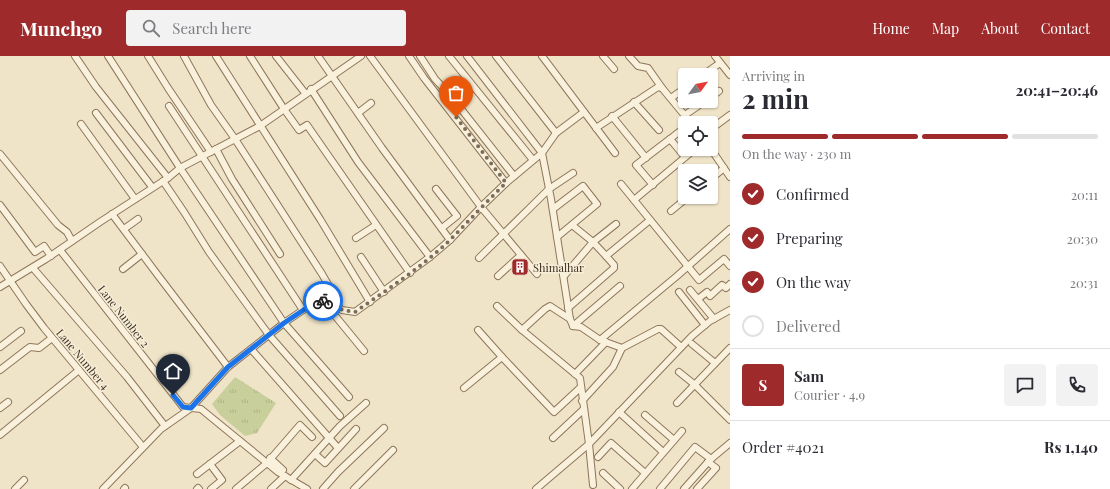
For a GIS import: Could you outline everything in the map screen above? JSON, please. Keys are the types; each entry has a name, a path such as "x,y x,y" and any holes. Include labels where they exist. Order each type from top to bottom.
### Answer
{"street":[{"path":"75,56 96,87 165,180 209,252 269,335 340,416"},
{"path":"108,56 180,168 284,323 349,397"},
{"path":"148,56 168,88 214,151 280,254"},
{"path":"184,56 211,105 235,139 322,274 333,293 331,301"},
{"path":"216,56 320,219 370,302"},
{"path":"250,56 299,130 307,125 410,273"},
{"path":"276,56 305,93"},
{"path":"318,56 450,240"},
{"path":"0,287 33,268 152,187 165,180 180,168 260,126 305,93 361,56"},
{"path":"370,56 481,207 537,274"},
{"path":"409,56 424,78 506,183"},
{"path":"420,56 435,78 514,176"},
{"path":"449,56 533,160"},
{"path":"467,56 542,153 564,276 568,308 573,326"},
{"path":"496,56 556,133"},
{"path":"542,56 615,153"},
{"path":"603,56 614,69"},
{"path":"629,56 638,66 648,68 662,88 685,115 695,108"},
{"path":"715,56 730,75"},
{"path":"713,68 720,63"},
{"path":"596,128 652,90 658,87 662,88"},
{"path":"311,89 358,162 430,257"},
{"path":"671,98 678,93"},
{"path":"634,102 659,130"},
{"path":"358,113 371,103"},
{"path":"169,106 302,310"},
{"path":"103,489 165,426 191,408 228,367 302,310 314,303 331,301 342,310 355,312 410,273 450,240 506,183 542,153 556,133 584,112"},
{"path":"96,113 152,187"},
{"path":"718,124 730,115"},
{"path":"612,116 646,158"},
{"path":"81,124 135,199"},
{"path":"653,185 636,165 678,133"},
{"path":"634,200 685,157 670,139"},
{"path":"0,154 58,225 67,232 72,241"},
{"path":"716,156 730,177"},
{"path":"718,173 724,168"},
{"path":"479,258 549,189 573,173"},
{"path":"621,184 699,280 724,259 730,265"},
{"path":"552,209 583,186 597,204 557,238"},
{"path":"436,189 457,216 442,228"},
{"path":"0,204 35,252 44,246 51,256"},
{"path":"671,211 680,204"},
{"path":"112,214 228,367"},
{"path":"124,229 138,219"},
{"path":"606,256 650,220"},
{"path":"564,276 593,242 616,224"},
{"path":"356,238 376,225"},
{"path":"568,308 614,268 614,265 593,242 572,225"},
{"path":"575,374 603,341 730,229"},
{"name":"Lane Number 2","path":"60,250 183,407 201,409 240,442 268,460 278,472 286,475 307,489"},
{"path":"123,269 142,254"},
{"path":"498,276 521,255"},
{"path":"361,257 384,292"},
{"name":"Lane Number 4","path":"0,266 52,338 143,447"},
{"path":"33,268 127,377 165,426"},
{"path":"698,299 707,292 710,296 722,285 726,288 730,284"},
{"path":"573,326 620,286"},
{"path":"690,290 714,319"},
{"path":"679,292 705,325"},
{"path":"323,301 364,351"},
{"path":"497,306 522,330 580,378 593,485"},
{"path":"522,330 550,306 570,319"},
{"path":"536,489 589,444 681,347 705,325 730,310"},
{"path":"573,326 581,326 603,341 622,348"},
{"path":"582,401 613,367 622,348 658,329 662,330 681,347"},
{"path":"478,330 554,412 581,387"},
{"path":"0,347 21,331"},
{"path":"0,370 30,347 39,348 52,338"},
{"path":"692,344 715,363"},
{"path":"251,349 338,448"},
{"path":"677,403 715,363 729,351"},
{"path":"464,388 502,357"},
{"path":"0,435 79,370"},
{"path":"679,372 694,384 730,420"},
{"path":"0,408 8,402"},
{"path":"271,489 286,475 315,454 340,426 366,403"},
{"path":"553,438 584,409"},
{"path":"619,412 663,452"},
{"path":"645,415 674,440"},
{"path":"236,489 268,460 300,425 312,436"},
{"path":"323,489 338,472 384,428"},
{"path":"315,454 325,462 356,429"},
{"path":"632,489 682,431"},
{"path":"197,474 240,442"},
{"path":"598,457 611,443 645,473"},
{"path":"684,489 710,461 730,443"},
{"path":"660,489 695,447 716,468 697,489"},
{"path":"354,489 393,450"},
{"path":"210,464 222,480 211,489"},
{"path":"602,473 620,489"},
{"path":"15,489 24,480"}],"green space":[{"path":"235,377 276,403 257,433 245,436 220,415 212,404"}],"way so far":[{"path":"323,301 331,301 342,310 355,312 397,283 450,240 506,183 456,117"}],"place":[{"name":"Shimalhar","path":"520,267"}],"route":[{"path":"173,395 183,407 191,408 228,367 302,310 314,303 323,301"}]}
